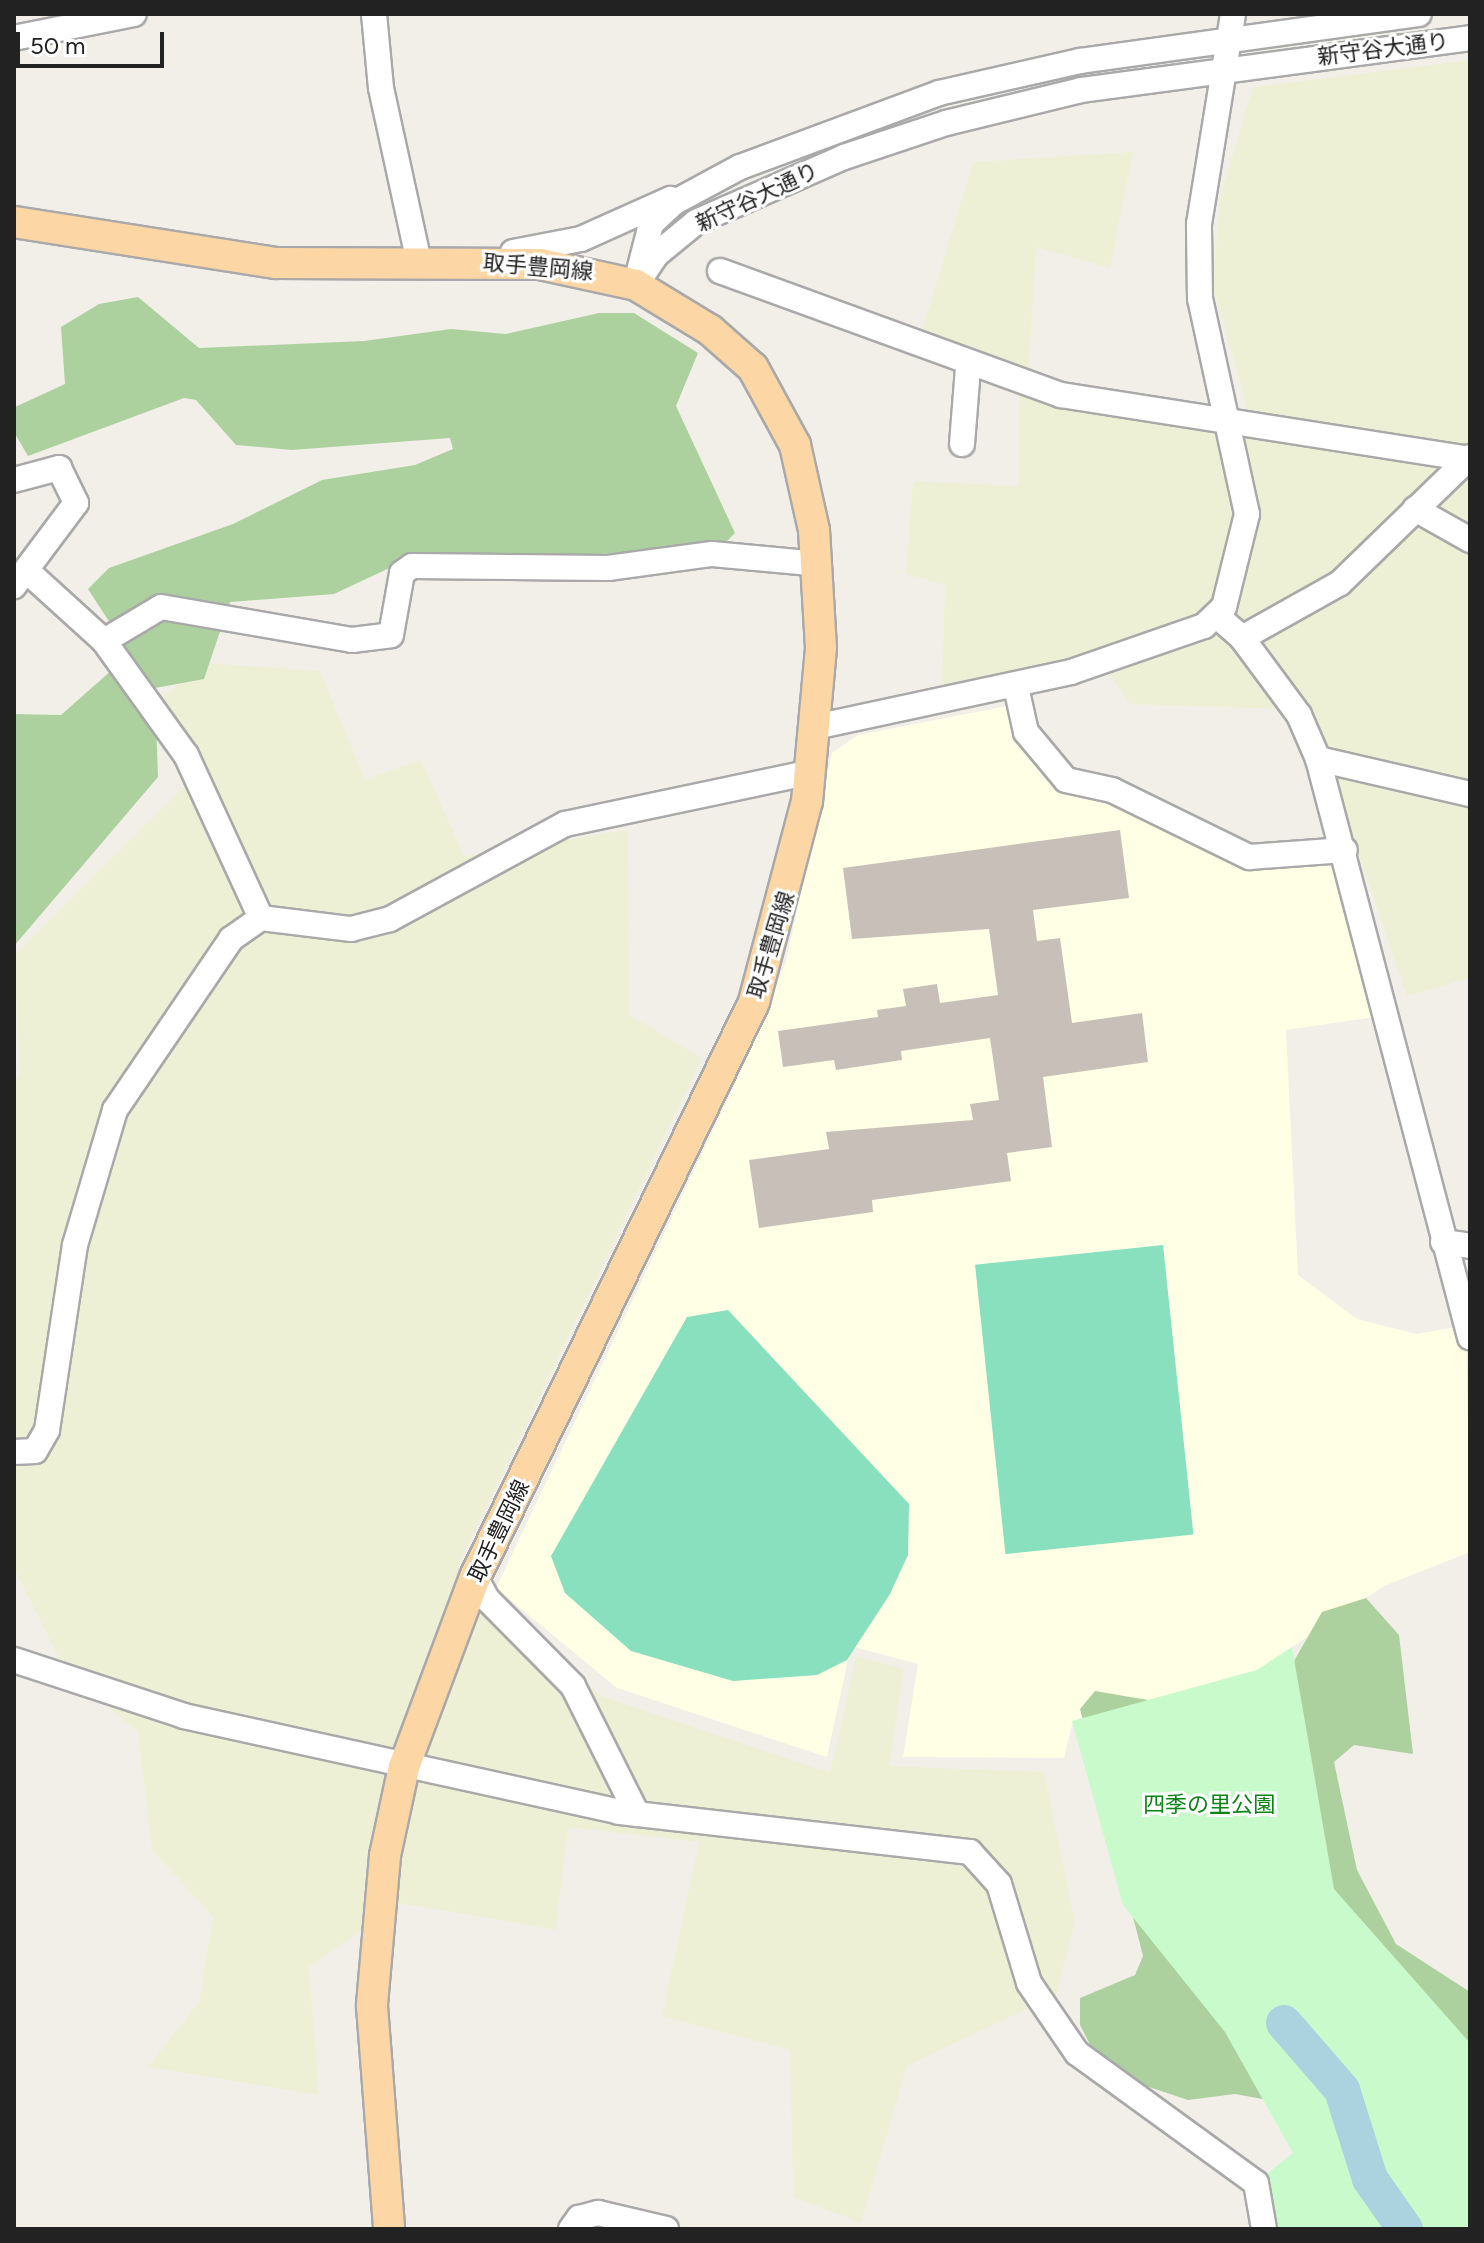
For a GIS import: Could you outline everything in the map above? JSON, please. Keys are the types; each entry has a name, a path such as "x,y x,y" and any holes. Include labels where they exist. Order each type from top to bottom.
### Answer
{"main road":[{"name":"取手豊岡線","path":"14,222 276,263 467,261 581,268 636,285 710,330 753,368 795,445 819,564 811,772 789,891 733,1054 475,1577 404,1767 385,1856 372,2006 389,2229"}],"street":[{"path":"14,38 134,14"},
{"path":"374,14 381,88 419,262"},
{"name":"新守谷大通り","path":"636,285 651,224 714,179 939,93 1231,26 1419,14"},
{"path":"815,727 1016,687 1217,616 1231,592 1247,514 1241,464 1220,415 1200,299 1199,224 1231,26"},
{"name":"新守谷大通り","path":"636,285 656,255 696,222 844,157 1008,105 1223,69 1470,38"},
{"path":"467,261 581,239 714,179"},
{"path":"720,271 768,284 968,367 1061,395 1220,415 1469,458"},
{"path":"962,444 968,367"},
{"path":"1242,638 1340,583 1469,458"},
{"path":"14,480 59,468 75,488 76,503 20,578 104,641 186,755 261,918"},
{"path":"1415,509 1470,540"},
{"path":"104,641 161,607 352,640 391,635 402,573 412,566 608,568 712,554 819,564"},
{"path":"1217,616 1242,638 1299,715 1318,759 1345,850 1443,1242 1470,1337"},
{"path":"1016,687 1026,732 1066,780 1112,790 1249,857 1345,850"},
{"path":"1318,759 1470,794"},
{"path":"14,1452 35,1451 47,1430 75,1245 115,1110 231,939 261,918 351,929 377,922 565,824 811,772"},
{"path":"1443,1242 1470,1246"},
{"path":"475,1577 488,1600 573,1686 637,1814"},
{"path":"14,1660 184,1716 404,1767 637,1814 970,1852 999,1884 1029,1983 1077,2053 1256,2183 1264,2229"},
{"path":"571,2229 579,2218 598,2213 666,2229"}],"shaded area":[{"path":"1470,60 1470,978 1407,996 1310,710 1130,704 1095,652 942,687 945,585 906,574 913,481 1019,486 1019,384 923,328 973,162 1133,152 1110,268 1036,247 1029,365 1056,407 1256,440 1213,287 1220,197 1253,87"},
{"path":"208,663 320,671 365,779 421,760 464,856 628,830 629,1015 702,1058 458,1566 601,1696 830,1773 856,1656 904,1669 889,1766 1044,1772 1075,1922 1056,1995 907,2066 861,2223 793,2197 790,2050 662,2016 699,1842 568,1827 556,1930 400,1903 309,1967 319,2095 148,2067 199,2002 213,1917 152,1850 138,1732 65,1670 14,1568 14,1084 20,1074 14,955 189,782 157,700"},
{"path":"1012,705 1016,739 1066,780 1210,844 1345,850 1389,1015 1286,1030 1298,1275 1357,1319 1417,1334 1466,1325 1470,1552 1384,1586 1257,1670 1073,1721 1064,1758 903,1757 918,1664 851,1646 827,1757 617,1688 496,1588 744,1065 786,961 832,753 858,735"}],"green space":[{"path":"138,297 199,348 364,341 451,329 506,334 599,313 634,313 698,353 676,406 735,533 726,542 602,554 415,556 334,594 230,602 204,679 155,688 158,777 14,946 14,714 61,715 130,654 88,589 109,568 233,524 322,480 415,465 453,449 450,438 292,450 236,445 196,400 184,398 28,456 14,432 15,407 65,384 61,327 99,304"},
{"path":"1163,1245 1193,1534 1005,1554 975,1265"},
{"path":"728,1310 909,1504 908,1555 890,1594 847,1660 817,1675 733,1681 631,1651 565,1593 551,1556 687,1317"},
{"name":"四季の里公園","path":"1366,1598 1399,1635 1413,1754 1354,1745 1334,1762 1357,1870 1396,1944 1470,1992 1470,2102 1279,2102 1235,2094 1188,2100 1104,2072 1080,2025 1080,1998 1135,1975 1143,1956 1080,1709 1095,1691 1148,1700 1286,1675 1322,1612"},
{"name":"四季の里公園","path":"1292,1647 1334,1889 1470,2043 1470,2229 1264,2229 1256,2183 1293,2153 1225,2032 1123,1905 1072,1721 1257,1670"}],"building":[{"path":"1120,830 1129,898 1033,910 1037,941 1060,938 1072,1023 1142,1013 1148,1062 1043,1077 1052,1147 1007,1153 1011,1181 872,1200 873,1212 759,1228 749,1160 829,1149 826,1132 973,1120 970,1104 999,1100 990,1038 901,1051 902,1060 836,1070 834,1060 783,1067 778,1031 878,1017 877,1010 906,1006 903,989 937,984 940,1003 998,995 989,929 852,939 843,868"}],"waterway":[{"path":"1284,2023 1342,2090 1370,2179 1405,2229"}]}
